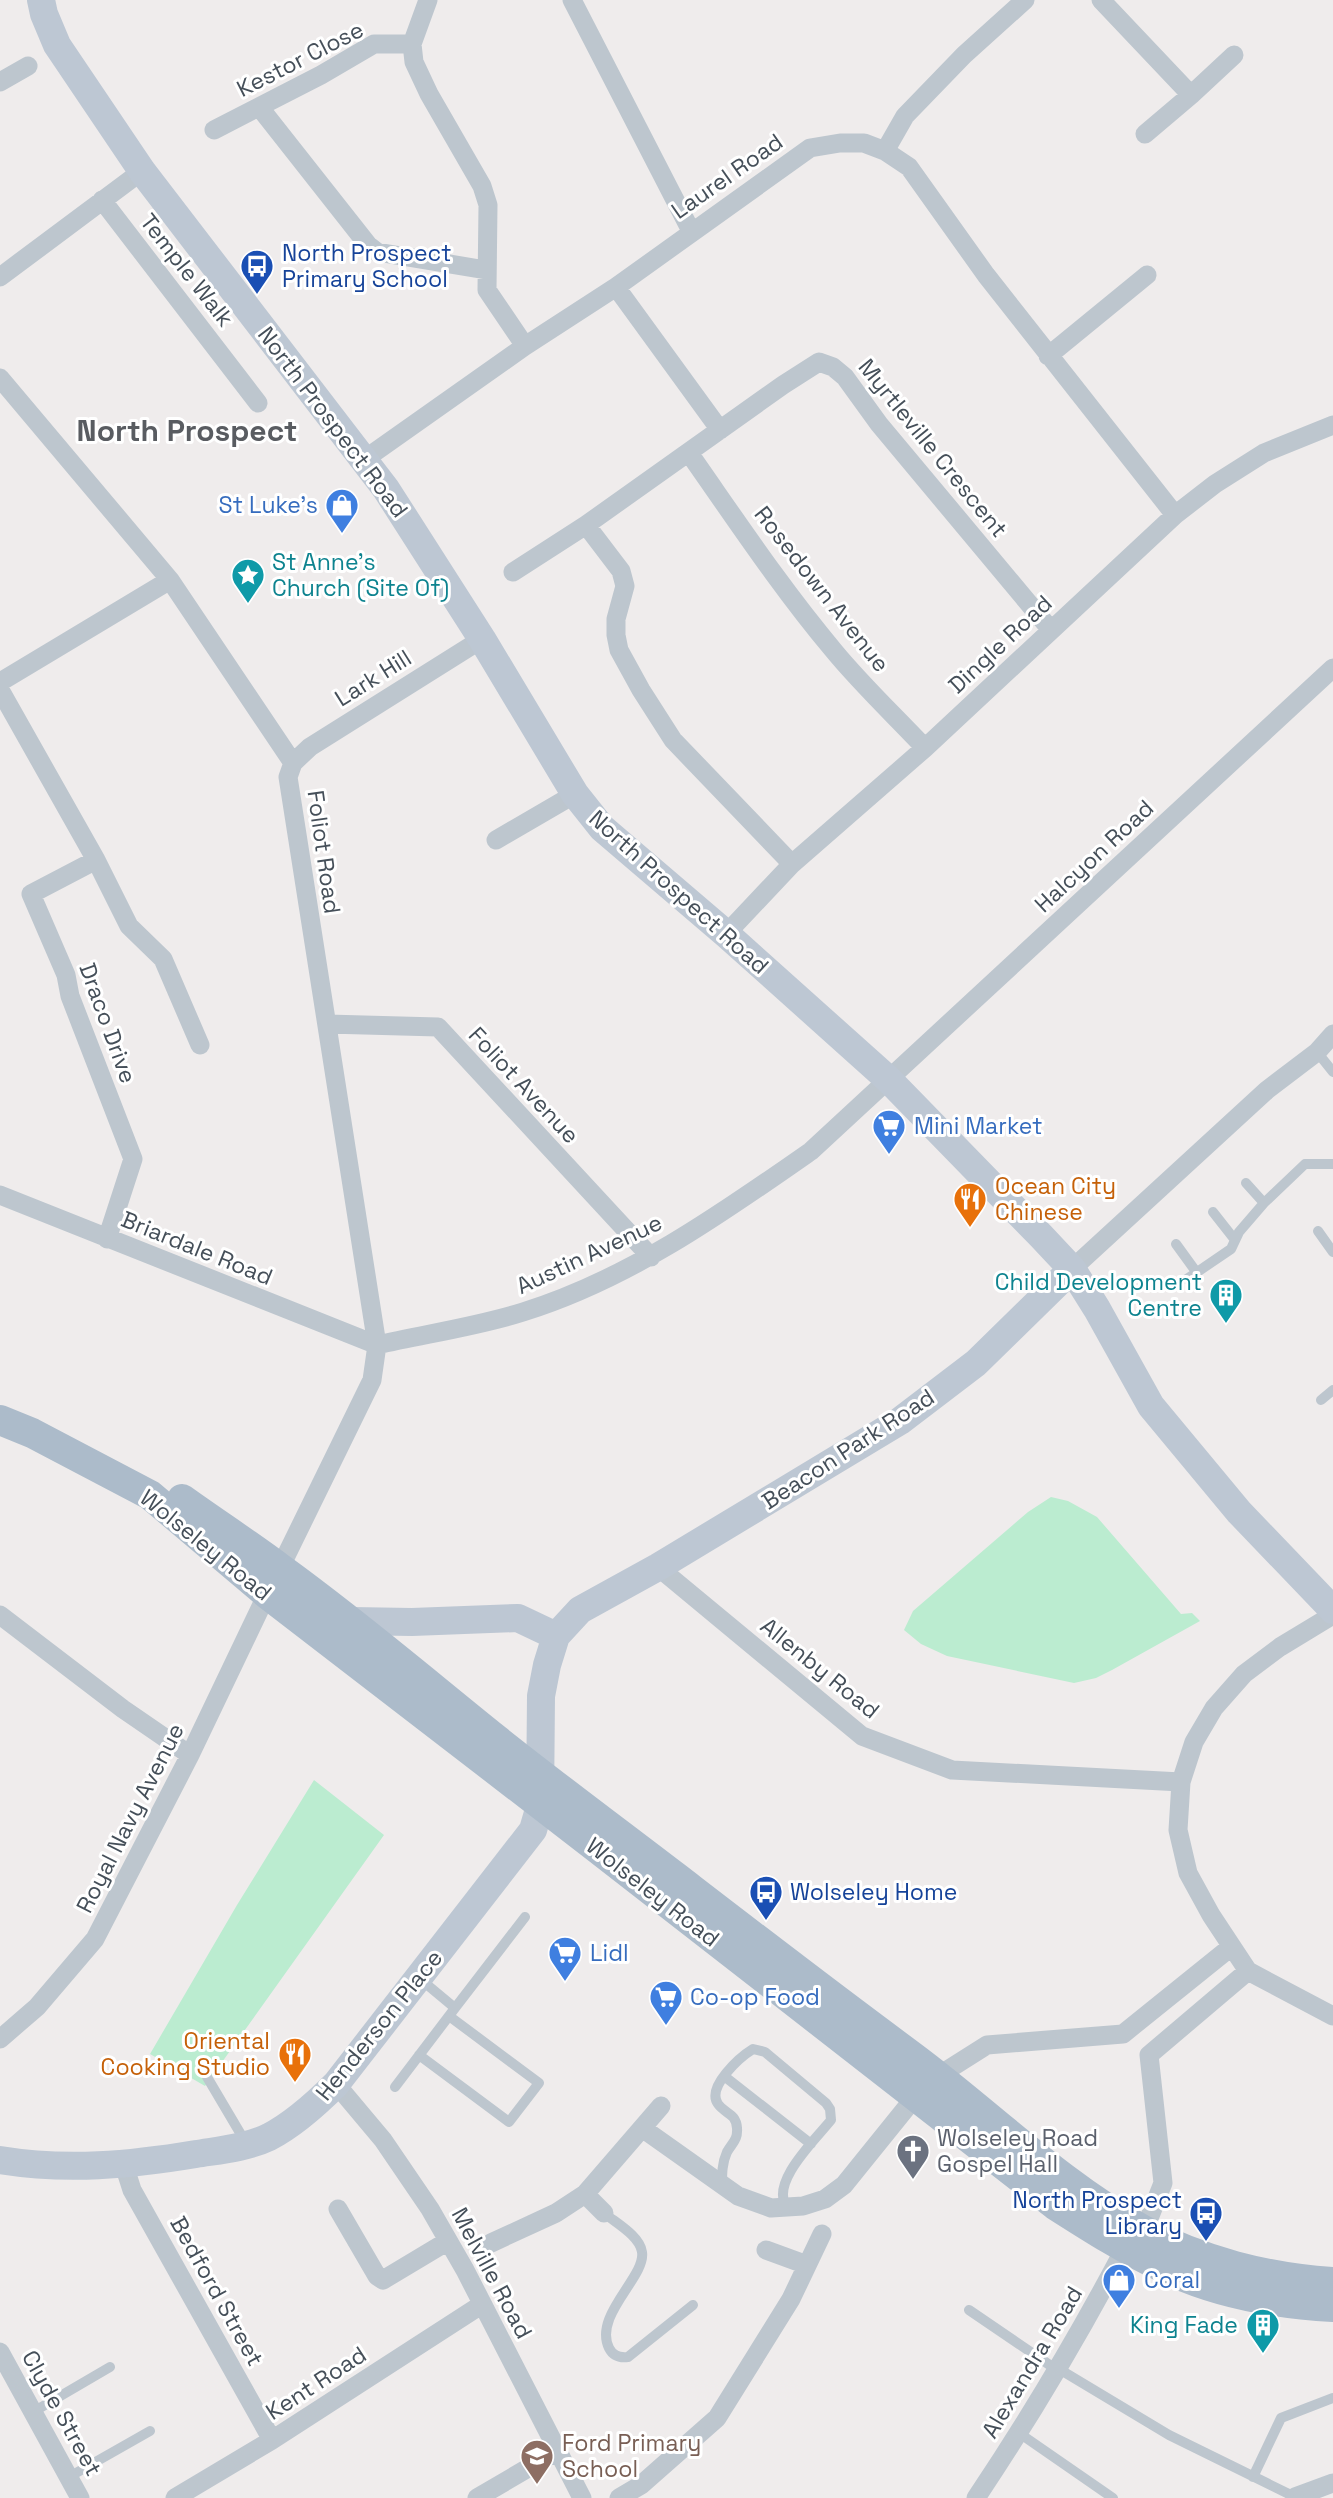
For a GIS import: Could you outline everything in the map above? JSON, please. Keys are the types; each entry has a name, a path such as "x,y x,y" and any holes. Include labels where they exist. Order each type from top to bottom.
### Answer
{"main road":[{"name":"Wolseley Road","path":"0,1410 155,1481 280,1568 351,1621 541,1774 938,2076 1013,2139 1089,2197 1169,2271 1206,2285 1266,2299 1333,2307"},
{"name":"Wolseley Road","path":"0,1420 32,1433 150,1494 267,1594 1055,2205 1134,2239 1179,2248 1218,2261 1270,2273 1333,2282"}],"street":[{"name":"North Prospect Road","path":"41,0 57,45 142,171 365,459 482,639 575,794 602,828 726,934 889,1080 1072,1269 1151,1406 1239,1512 1333,1613"},
{"path":"428,0 412,44 414,62 429,94 482,187 488,205 487,290 525,346"},
{"path":"572,0 691,231"},
{"path":"885,151 905,116 964,55 1024,0"},
{"path":"1101,0 1191,96"},
{"name":"Kestor Close","path":"214,131 374,44 412,44"},
{"path":"1145,134 1191,96 1234,55"},
{"path":"0,82 28,66"},
{"path":"260,108 368,245 377,252 486,270"},
{"name":"Laurel Road","path":"365,459 525,346 616,287 810,148 840,143 864,143 885,151 909,167 986,275 1174,515"},
{"path":"0,277 142,171"},
{"name":"Temple Walk","path":"102,200 258,403"},
{"path":"1048,356 1147,275"},
{"path":"616,287 720,430"},
{"name":"Myrtleville Crescent","path":"513,572 586,525 783,384 819,362 834,367 845,377 879,424 1051,629"},
{"name":"Foliot Road","path":"0,377 170,580 293,763 288,777 377,1345"},
{"name":"Dingle Road","path":"726,934 792,864 925,748 1174,515 1265,453 1333,425"},
{"name":"Rosedown Avenue","path":"689,453 809,621 835,653 925,748"},
{"path":"586,525 621,571 625,586 616,619 616,635 619,650 641,690 673,740 792,864"},
{"path":"0,682 170,580"},
{"name":"Lark Hill","path":"293,763 310,747 482,639"},
{"name":"Halcyon Road","path":"889,1080 1333,668"},
{"path":"0,690 96,860 129,926 163,960 201,1045"},
{"path":"496,840 575,794"},
{"name":"Draco Drive","path":"96,860 31,894 66,975 69,996 133,1159 107,1239"},
{"name":"Foliot Avenue","path":"327,1024 438,1027 651,1257"},
{"name":"Beacon Park Road","path":"541,1774 541,1696 547,1665 556,1636 580,1610 658,1567 900,1421 976,1363 1104,1237 1267,1090 1317,1052 1333,1034"},
{"name":"Austin Avenue","path":"377,1345 523,1312 589,1286 651,1257 732,1208 811,1151 889,1080"},
{"name":"Briardale Road","path":"0,1195 377,1345"},
{"path":"280,1568 372,1380 377,1345"},
{"name":"Allenby Road","path":"658,1567 862,1737 952,1770 1181,1782"},
{"name":"Royal Navy Avenue","path":"0,2039 37,2007 95,1940 190,1755 267,1594"},
{"path":"1333,1613 1280,1647 1237,1681 1214,1708 1194,1742 1181,1782 1178,1830 1188,1873 1248,1971 1333,2016"},
{"path":"0,1615 123,1709 190,1755"},
{"path":"351,1621 412,1622 517,1618 556,1636"},
{"name":"Henderson Place","path":"0,2160 63,2167 124,2165 247,2144 269,2137 291,2122 336,2084 533,1830 540,1806 541,1774"},
{"path":"642,2128 738,2196 771,2208 803,2206 825,2199 844,2185 915,2097 938,2076 987,2045 1124,2034 1231,1947"},
{"path":"1124,2034 1149,2055 1248,1971"},
{"name":"Alexandra Road","path":"976,2498 1058,2370 1134,2239 1163,2183 1149,2055"},
{"name":"Melville Road","path":"336,2084 383,2140 430,2209 465,2270 582,2498"},
{"path":"492,2244 556,2213 585,2194 661,2106"},
{"name":"Bedford Street","path":"124,2165 132,2190 272,2440"},
{"path":"585,2194 604,2213"},
{"path":"338,2209 377,2276 383,2280 448,2241"},
{"path":"619,2498 641,2485 717,2418 791,2299 822,2234"},
{"path":"766,2250 807,2265"},
{"name":"Kent Road","path":"175,2498 272,2440 481,2305"},
{"name":"Clyde Street","path":"0,2352 80,2498"},
{"path":"477,2498 559,2450"},
{"path":"1293,2497 1333,2483"}],"lane":[{"path":"1317,1052 1333,1072"},
{"path":"1187,1279 1231,1249 1239,1232 1264,1203 1305,1164 1333,1164"},
{"path":"1247,1183 1264,1203"},
{"path":"1213,1212 1235,1240"},
{"path":"1318,1231 1333,1252"},
{"path":"1176,1244 1197,1273"},
{"path":"1321,1400 1333,1390"},
{"path":"395,2087 525,1917"},
{"path":"419,1978 452,2012 539,2083 509,2122 419,2055"},
{"path":"722,2185 722,2167 727,2152 736,2141 737,2126 734,2116 718,2106 714,2097 716,2086 742,2055 753,2049 765,2052 826,2102 830,2109 831,2120 796,2162 783,2186 783,2201 788,2207"},
{"path":"724,2076 811,2144"},
{"path":"207,2077 247,2144"},
{"path":"604,2213 635,2239 642,2252 641,2263 619,2299 607,2326 607,2341 614,2354 621,2358 628,2357 692,2305"},
{"path":"969,2310 1058,2370 1169,2435 1293,2497"},
{"path":"33,2412 110,2367"},
{"path":"1253,2477 1281,2418 1333,2398"},
{"path":"69,2477 150,2431"},
{"path":"1019,2433 1113,2498"}],"green space":[{"path":"1051,1497 1068,1501 1097,1517 1181,1614 1192,1613 1200,1621 1096,1678 1074,1683 947,1656 921,1644 904,1630 913,1611 1028,1512"},
{"path":"314,1780 384,1835 205,2086 150,2054"}],"place":[{"name":"North Prospect Primary School","path":"257,296"},
{"name":"St Luke's","path":"342,535"},
{"name":"St Anne's Church (Site Of)","path":"248,605"},
{"name":"Mini Market","path":"889,1156"},
{"name":"Ocean City Chinese","path":"970,1229"},
{"name":"Child Development Centre","path":"1226,1325"},
{"name":"Wolseley Home","path":"766,1922"},
{"name":"Lidl","path":"565,1983"},
{"name":"Co-op Food","path":"666,2027"},
{"name":"Oriental Cooking Studio","path":"295,2084"},
{"name":"Wolseley Road Gospel Hall","path":"913,2181"},
{"name":"North Prospect Library","path":"1206,2243"},
{"name":"Coral","path":"1119,2310"},
{"name":"King Fade","path":"1263,2355"},
{"name":"Ford Primary School","path":"537,2486"}],"district":[{"name":"North Prospect","path":"187,431"}]}
